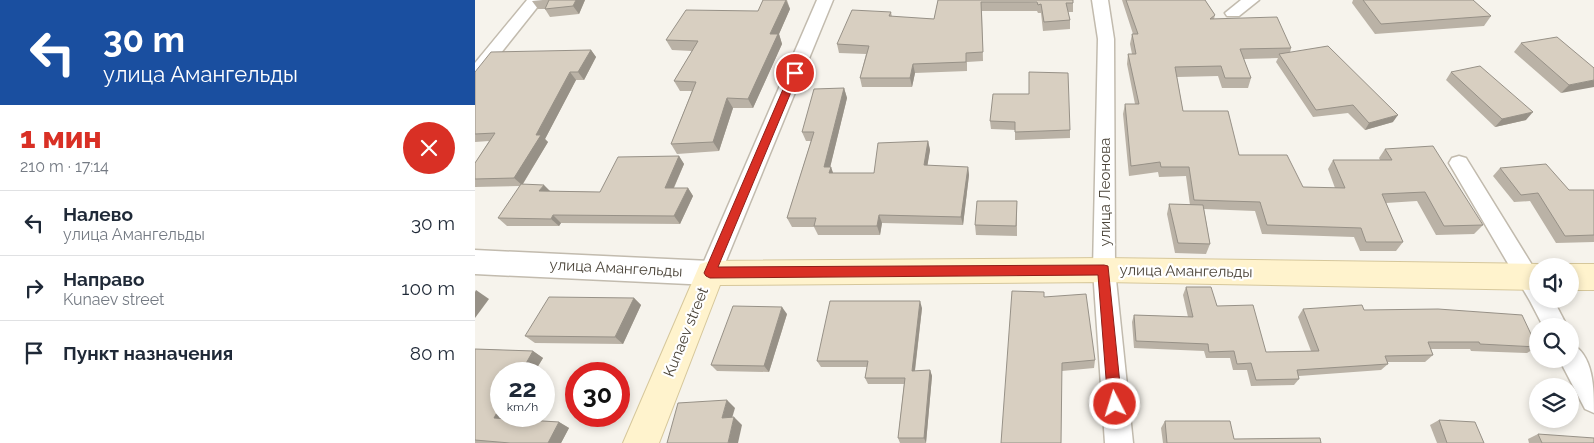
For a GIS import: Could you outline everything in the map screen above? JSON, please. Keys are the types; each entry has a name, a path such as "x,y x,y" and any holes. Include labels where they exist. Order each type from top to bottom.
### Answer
{"main road":[{"name":"улица Амангельды","path":"710,273 1104,270 1529,286"},
{"name":"Kunaev street","path":"641,443 710,273"},
{"path":"1579,277 1594,277"}],"street":[{"path":"475,74 535,0"},
{"name":"Kunaev street","path":"710,273 825,0"},
{"name":"улица Леонова","path":"1100,0 1106,39 1104,270 1119,443"},
{"path":"1233,13 1251,0"},
{"path":"1459,164 1529,275"},
{"name":"улица Амангельды","path":"475,262 710,273"},
{"path":"1577,368 1594,400"}],"building":[{"path":"549,0 576,0 573,6 545,9"},
{"path":"763,0 786,0 770,34 778,34 748,99 727,98 713,142 671,144 696,82 674,81 698,41 666,40 686,10 758,11"},
{"path":"938,0 1073,0 1073,3 1066,3 1070,20 1044,22 1041,4 1038,5 1037,2 981,2 983,52 966,53 966,62 913,64 910,78 860,78 869,46 837,44 852,10 891,12 889,16 934,19"},
{"path":"1126,0 1205,0 1215,15 1210,19 1277,17 1291,48 1240,49 1251,78 1225,78 1221,66 1175,67 1183,111 1228,111 1239,155 1287,155 1303,187 1345,188 1333,160 1392,160 1385,149 1433,146 1483,225 1444,226 1425,192 1382,194 1403,242 1366,242 1361,228 1267,225 1260,202 1194,200 1189,167 1161,167 1160,162 1131,166 1125,104 1139,104 1128,54 1136,54 1132,34 1138,34"},
{"path":"1363,0 1473,0 1491,16 1381,24"},
{"path":"1557,37 1594,68 1594,80 1569,85 1521,43"},
{"path":"1328,46 1398,115 1369,123 1353,105 1316,110 1279,54"},
{"path":"591,50 578,72 570,72 536,135 541,135 514,178 475,179 475,163 495,133 475,134 475,72 491,52"},
{"path":"1480,66 1533,112 1502,119 1451,72"},
{"path":"1029,72 1068,73 1070,130 1015,132 1015,122 990,121 993,94 1029,94"},
{"path":"844,88 824,167 831,167 829,173 874,173 878,143 928,141 924,165 968,167 961,217 879,215 877,226 814,226 816,218 787,218 814,132 802,132 814,89"},
{"path":"679,156 665,188 688,188 674,216 553,215 551,219 498,218 521,184 544,185 539,191 600,192 618,157"},
{"path":"1546,164 1569,190 1594,190 1594,235 1565,236 1538,193 1521,195 1500,168"},
{"path":"977,201 1017,201 1016,226 975,225"},
{"path":"1169,204 1203,205 1210,244 1178,243"},
{"path":"1186,287 1211,287 1217,306 1253,305 1266,352 1319,351 1303,309 1362,305 1364,310 1438,309 1522,315 1529,330 1529,347 1480,344 1479,342 1428,342 1433,355 1385,356 1388,364 1297,370 1299,379 1256,380 1251,363 1237,364 1234,351 1209,352 1208,344 1136,341 1134,315 1193,317"},
{"path":"1012,291 1044,292 1044,297 1086,294 1095,360 1062,363 1061,443 1001,443"},
{"path":"549,297 634,298 615,337 525,336"},
{"path":"830,301 920,301 912,371 930,370 924,438 898,438 905,378 865,378 868,361 817,361"},
{"path":"733,306 782,307 764,366 711,365"},
{"path":"475,349 533,351 527,362 490,362 490,427 555,427 555,422 559,422 548,443 510,443 475,440"},
{"path":"727,400 722,418 734,417 728,443 667,443 678,403"},
{"path":"1439,420 1475,422 1484,443 1447,443"},
{"path":"1165,421 1230,421 1234,439 1320,438 1321,443 1167,443"},
{"path":"1538,434 1594,438 1594,443 1542,443"}],"route":[{"path":"795,73 710,273 1104,270 1115,404"}]}
